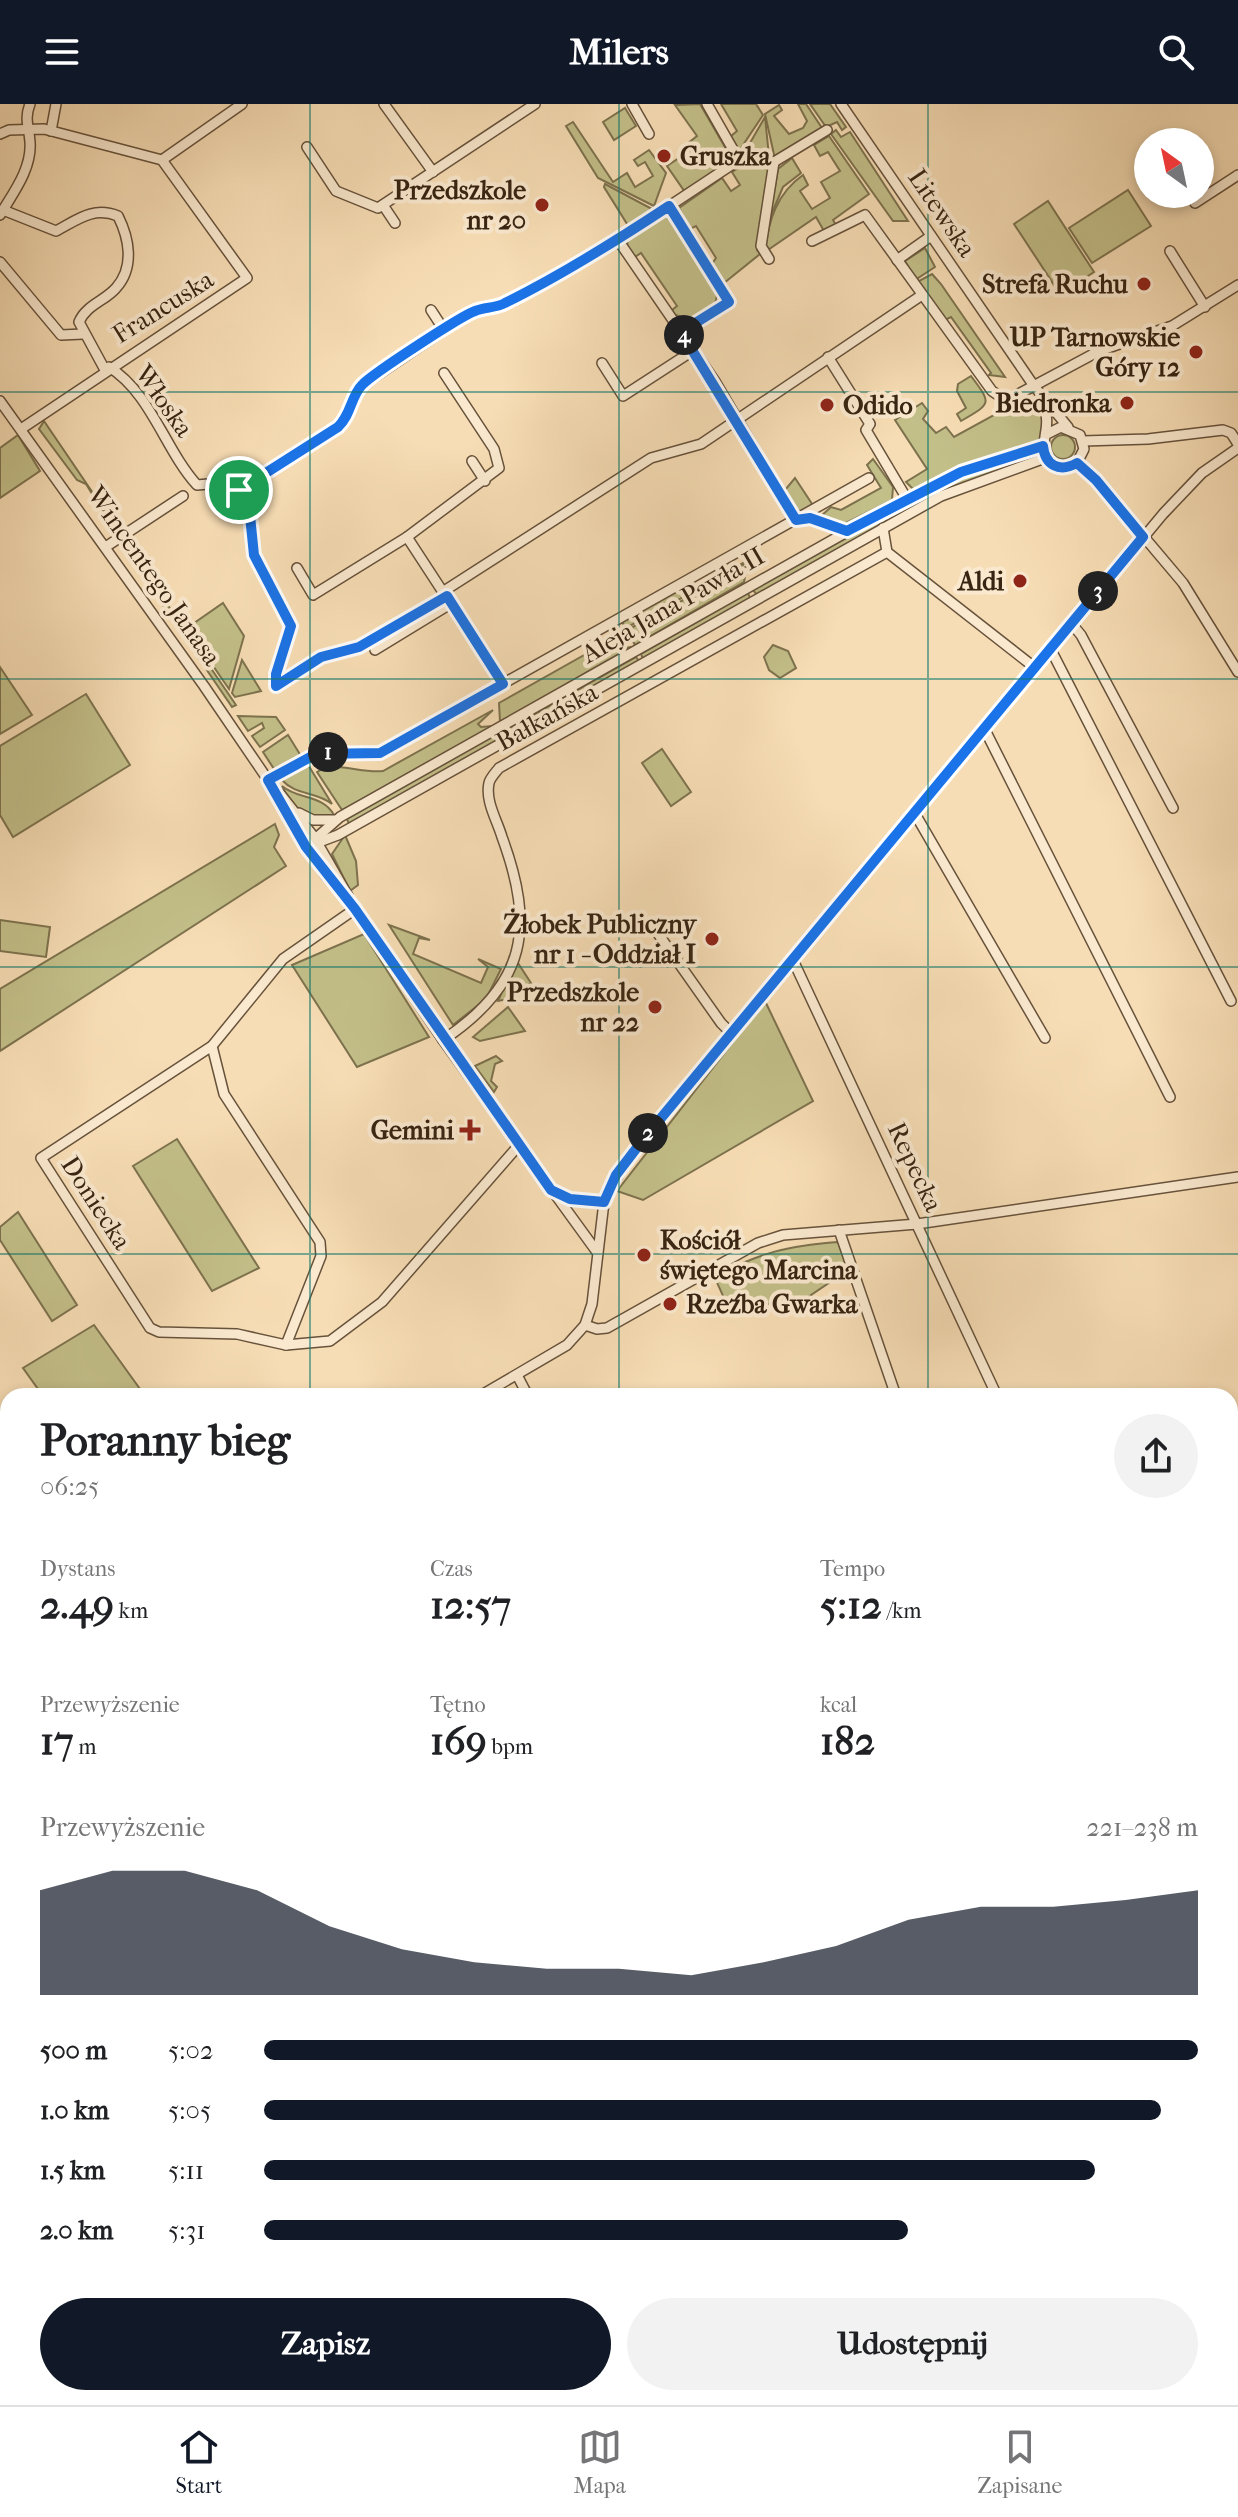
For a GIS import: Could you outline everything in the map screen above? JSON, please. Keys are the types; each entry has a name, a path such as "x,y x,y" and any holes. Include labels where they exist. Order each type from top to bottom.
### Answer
{"street":[{"path":"30,104 25,117 31,144 27,169 1,212 56,231 92,212 105,211 118,216 129,250 126,272 116,288 82,314 79,322 83,334 107,368"},
{"path":"51,131 56,104"},
{"path":"0,134 27,129 51,131 162,160 242,104"},
{"path":"384,104 433,172"},
{"path":"307,147 336,191 378,208 535,104"},
{"path":"632,104 649,134"},
{"path":"707,104 739,160"},
{"name":"Litewska","path":"841,104 1034,386 1068,427"},
{"path":"448,597 359,647 321,657 276,686 276,674 291,626 254,555 249,506 239,490 338,427 347,417 361,386 474,311 501,306 618,240 739,160 774,162 827,130"},
{"name":"Francuska","path":"21,429 107,368 247,278 162,160"},
{"path":"769,259 761,246 774,162"},
{"path":"1214,191 1238,175"},
{"path":"383,205 395,223"},
{"path":"669,206 729,302 681,332"},
{"path":"812,241 865,215 992,391 1001,397 1013,397 1087,357 1167,329 1238,285"},
{"path":"897,260 931,236"},
{"path":"618,240 694,350 799,518 847,531"},
{"path":"1170,251 1205,307"},
{"path":"0,262 61,335 83,334"},
{"path":"375,650 561,517 651,458 701,444 922,295"},
{"path":"431,310 444,330"},
{"path":"602,363 623,396 694,350"},
{"path":"828,357 870,424 866,430 907,499"},
{"name":"Włoska","path":"107,368 129,383 185,472 197,485 231,482 239,490"},
{"path":"297,568 313,595 407,537 499,468 499,460 444,373"},
{"name":"Litewska","path":"1034,386 1048,416 1047,434"},
{"name":"Wincentego Janasa","path":"0,401 107,546 268,780 306,847 355,909 443,1040 597,1252"},
{"path":"494,1388 567,1345 585,1325 592,1304 604,1202 626,1161 1143,537 1192,482 1238,446 1229,432 1223,430 1148,439 1083,441 1068,427 1054,429 1047,434 1043,446 1045,458 1058,467 1077,463 1082,457 1083,441"},
{"name":"Aleja Jana Pawła II","path":"316,841 334,820 847,531 961,472 1043,446"},
{"name":"Aleja Jana Pawła II","path":"306,847 338,835 952,491 1045,458"},
{"path":"472,461 485,481"},
{"path":"1077,463 1096,480 1183,583 1238,672"},
{"path":"268,780 316,754 380,753 869,478"},
{"path":"107,546 183,496"},
{"path":"883,528 887,552 1034,667"},
{"path":"407,537 503,684"},
{"name":"Bałkańska","path":"443,1040 493,1001 523,931 520,891 489,800 489,781 499,768 887,552"},
{"path":"1071,623 1081,635 1173,808"},
{"path":"1050,648 1231,1001"},
{"path":"984,728 1170,1097"},
{"name":"Wincentego Janasa","path":"268,780 316,841 355,909"},
{"path":"296,812 313,820 334,820"},
{"path":"914,812 1045,1038"},
{"path":"329,861 329,847 338,835"},
{"name":"Doniecka","path":"355,909 283,959 212,1046 41,1158 150,1328 159,1332 237,1334 286,1345 330,1341 373,1309 519,1145"},
{"path":"654,928 731,1033"},
{"name":"Repecka","path":"792,958 993,1388"},
{"path":"212,1046 224,1094 320,1242 321,1256 286,1345"},
{"path":"585,1325 607,1328 758,1243 783,1235 917,1224 1238,1177"},
{"path":"551,1190 570,1199 604,1202"},
{"path":"580,1227 599,1228"},
{"path":"839,1230 893,1388"},
{"path":"517,1375 524,1388"}],"shaded area":[{"path":"700,104 729,154 687,152 687,144 697,136 675,105"},
{"path":"721,104 756,104 763,115 739,151 731,136 737,131"},
{"path":"798,104 806,104 822,128 775,159 765,114 779,105 782,110 774,116 789,134 803,128 807,121"},
{"path":"810,104 830,104 846,127 842,130 837,122 826,127"},
{"path":"625,108 636,126 614,140 603,122"},
{"path":"765,117 769,156 743,155"},
{"path":"573,122 613,182 627,173 635,187 653,176 645,162 638,166 634,160 649,150 666,173 654,206 598,178 566,126"},
{"path":"836,130 841,137 850,132 908,221 893,221 831,134"},
{"path":"829,136 869,194 833,220 836,225 824,231 816,217 765,252 775,209 794,182 803,175 808,185 800,191 812,209 830,198 821,182 840,171 828,152 820,156 814,145"},
{"path":"685,154 729,161 685,192 667,166"},
{"path":"792,158 801,173 783,187 769,220 778,169"},
{"path":"745,164 769,166 771,170 757,250 760,254 724,283 712,264 716,258 696,226 690,229 679,208 722,178 731,191 740,185 732,172"},
{"path":"605,184 652,209 653,212 629,227"},
{"path":"1128,190 1134,199 1134,208 1140,208 1151,226 1092,263 1069,228"},
{"path":"1048,201 1094,272 1060,294 1014,224"},
{"path":"663,216 674,219 714,289 718,290 715,305 692,319 675,315 672,310 677,306 641,253 635,257 627,246 628,238"},
{"path":"925,248 935,267 915,280 905,261"},
{"path":"932,274 1005,377 989,375 991,373 951,317 945,320 917,282"},
{"path":"971,376 986,402 961,421 957,414 966,408 957,391 958,384"},
{"path":"1027,397 1044,415 1044,433 1036,444 976,462 914,490 906,482 927,469 895,420 922,403 928,411 923,419 936,433 946,427 954,437"},
{"path":"44,421 116,527 117,534 86,484 77,480 39,429"},
{"path":"18,435 40,471 0,498 0,448"},
{"path":"1058,435 1068,435 1075,442 1075,452 1068,459 1058,459 1051,452 1051,442"},
{"path":"1040,451 1040,455 938,494 893,519 889,514 964,476"},
{"path":"873,459 893,487 892,500 840,526 819,518 831,507 841,510 881,488 867,465"},
{"path":"795,478 814,507 805,512 796,510 785,490"},
{"path":"884,517 887,522 757,595 753,590"},
{"path":"755,549 743,565 626,628 622,622 681,589 686,594 745,562 742,555"},
{"path":"135,557 236,705 232,707 132,560"},
{"path":"747,566 744,582 635,645 627,630"},
{"path":"748,593 750,598 643,659 641,654"},
{"path":"223,603 244,636 229,689 187,628"},
{"path":"625,632 611,646 614,650 631,647 500,722 499,703"},
{"path":"773,645 788,651 796,668 780,678 769,670 764,657"},
{"path":"636,657 639,661 514,731 512,727"},
{"path":"242,660 261,691 235,697 232,693"},
{"path":"0,667 32,715 0,734"},
{"path":"86,694 130,765 13,837 0,815 0,746"},
{"path":"493,710 478,724 481,727 493,726 342,810 317,772 332,767 383,771"},
{"path":"238,716 276,717 285,730 260,747 252,736 264,728 262,723 248,731"},
{"path":"497,734 500,739 349,824 347,819"},
{"path":"288,735 301,756 274,769 263,752"},
{"path":"662,749 691,792 671,806 642,763"},
{"path":"307,763 332,804 293,789 282,780 287,773"},
{"path":"282,786 316,800 334,815 309,815 290,801"},
{"path":"275,824 279,835 274,847 286,866 0,1051 0,989"},
{"path":"345,835 356,861 358,885 350,891 332,854"},
{"path":"0,920 50,927 46,957 0,951"},
{"path":"389,925 430,940 419,938 413,954 481,983 488,967 478,959 501,969 486,999 453,1025"},
{"path":"364,934 429,1037 357,1067 292,965"},
{"path":"516,960 531,983 508,999 498,1001"},
{"path":"765,1001 813,1101 643,1200 617,1191"},
{"path":"508,1007 525,1031 480,1041 473,1037"},
{"path":"496,1056 502,1061 495,1064 491,1081 497,1087 494,1092 475,1066"},
{"path":"177,1139 259,1268 212,1291 133,1166"},
{"path":"18,1212 77,1305 52,1321 0,1240 0,1227"},
{"path":"838,1242 848,1270 805,1299 729,1309 714,1276 774,1252"},
{"path":"94,1325 139,1388 37,1388 23,1368"}],"place":[{"name":"Gruszka","path":"664,156"},
{"name":"Przedszkole nr 20","path":"542,205"},
{"name":"Strefa Ruchu","path":"1144,284"},
{"name":"UP Tarnowskie Góry 12","path":"1196,352"},
{"name":"Biedronka","path":"1127,403"},
{"name":"Odido","path":"827,405"},
{"name":"Aldi","path":"1020,581"},
{"name":"Żłobek Publiczny nr 1 - Oddział I","path":"712,939"},
{"name":"Przedszkole nr 22","path":"655,1007"},
{"name":"Gemini","path":"470,1130"},
{"name":"Kościół świętego Marcina","path":"644,1255"},
{"name":"Rzeźba Gwarka","path":"670,1304"}],"route":[{"path":"669,206 729,302 681,332 716,383 796,520 802,516 847,531 961,472 1043,446 1045,458 1052,465 1064,468 1077,463 1091,474 1143,537 642,1141 616,1175 604,1202 564,1198 551,1190 443,1040 355,909 306,847 268,780 316,754 380,753 503,684 447,596 359,647 321,657 276,686 276,674 291,626 289,615 262,574 254,555 249,506 239,490 341,425 361,386 444,330 474,311 501,306 534,288 618,240 669,206"}]}
